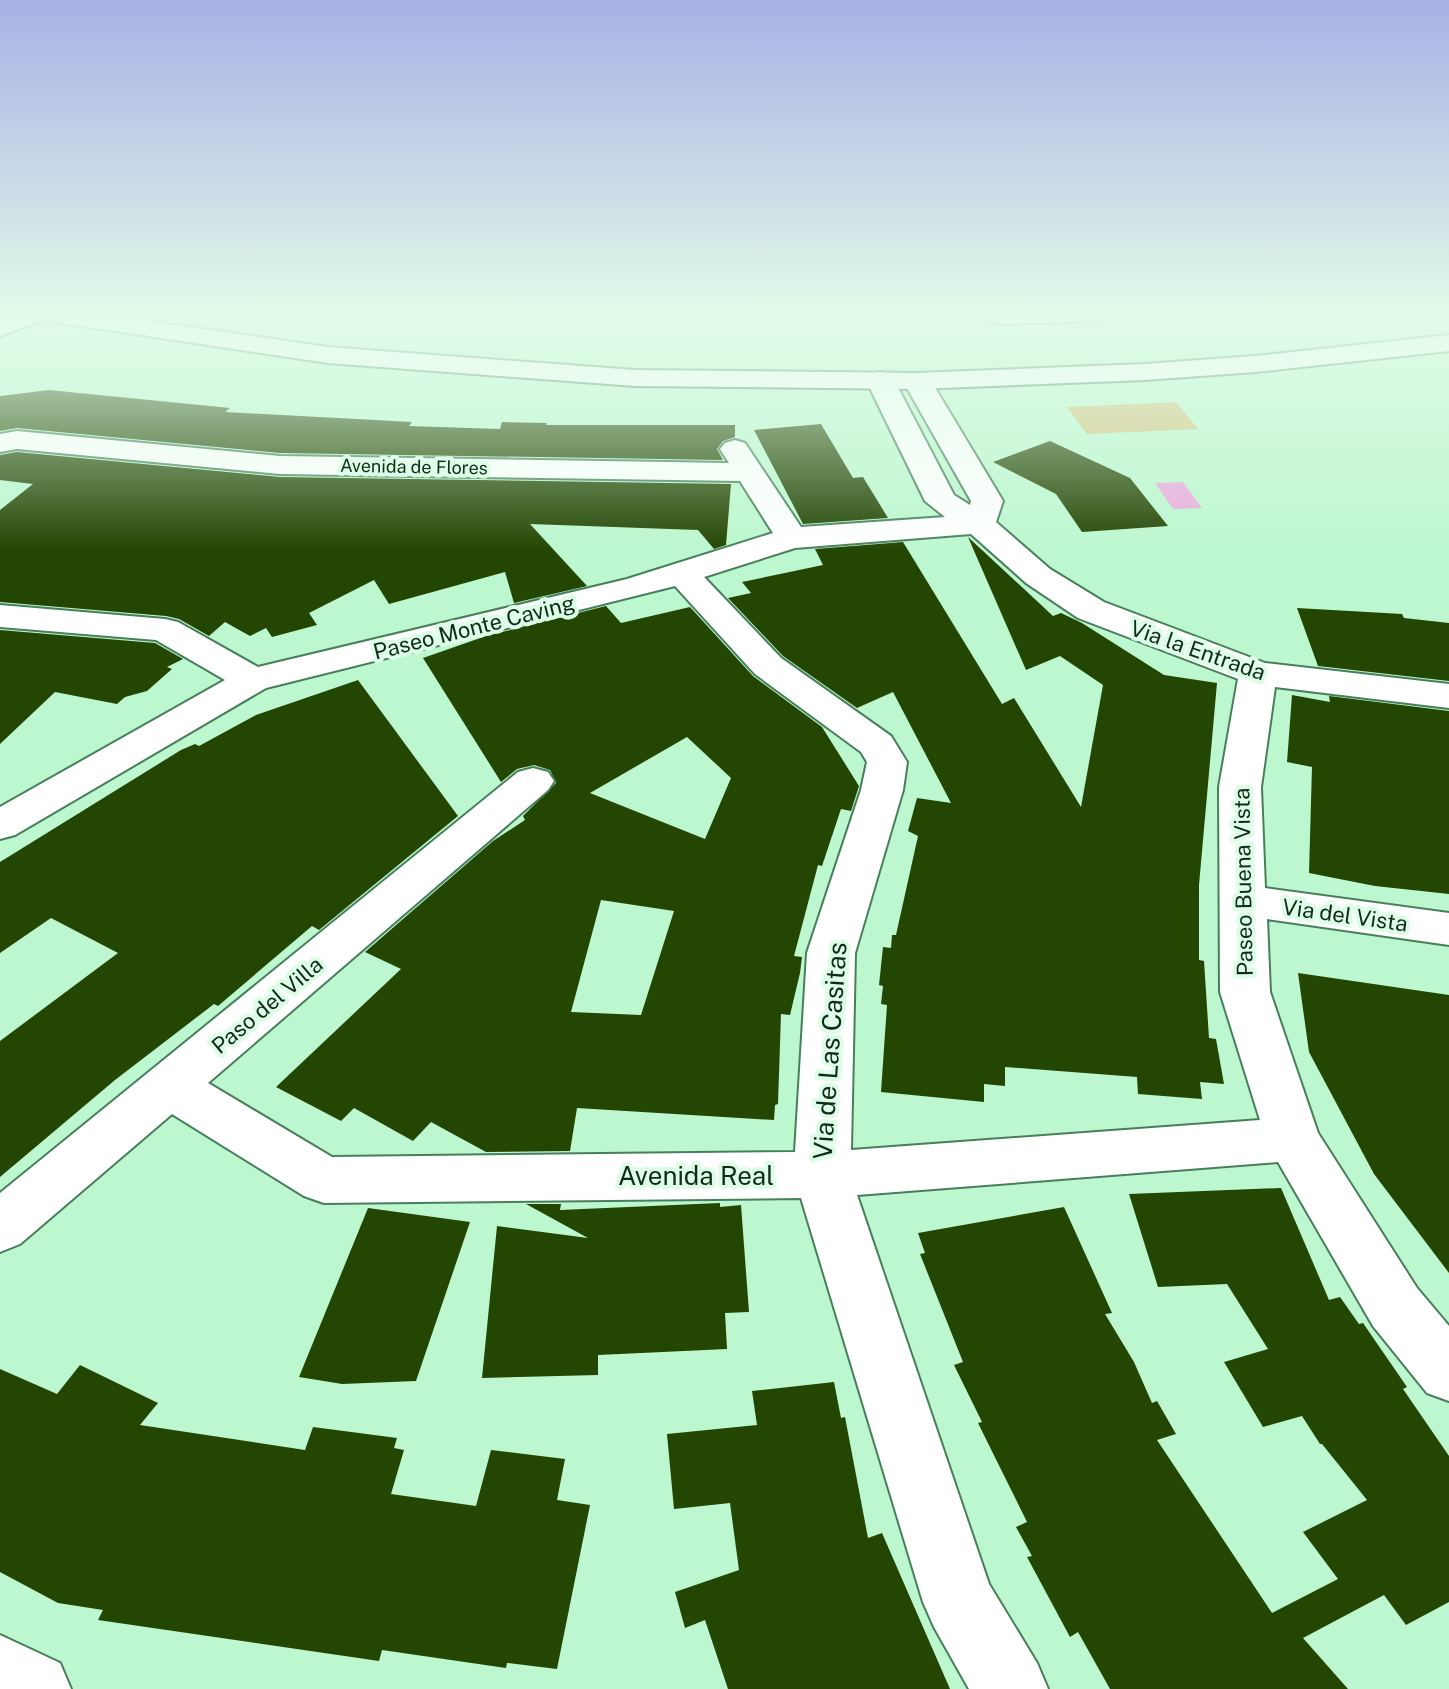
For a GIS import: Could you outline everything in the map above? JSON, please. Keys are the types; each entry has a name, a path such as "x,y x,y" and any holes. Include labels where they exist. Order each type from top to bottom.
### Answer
{"main road":[{"name":"Via la Entrada","path":"886,393 941,501 979,524 1038,576 1091,610 1258,674 1449,696"},
{"path":"924,393 987,501 979,524"},
{"name":"Avenida de Flores","path":"0,443 17,440 280,465 743,460 792,538"},
{"name":"Paseo Monte Caving","path":"0,825 253,680 638,587 792,538 979,524"},
{"name":"Via de Las Casitas","path":"681,573 768,666 877,745 887,762 882,790 831,953 822,1175 959,1602 1011,1689"},
{"path":"0,616 165,630 253,680"},
{"name":"Paseo Buena Vista","path":"1258,674 1240,787 1245,992 1293,1139 1395,1307 1449,1372"},
{"name":"Paso del Villa","path":"0,1227 533,781"},
{"name":"Via del Vista","path":"1242,900 1449,929"},
{"name":"Avenida Real","path":"171,1087 324,1180 822,1175 1293,1139"},
{"path":"0,1672 34,1689"}],"shaded area":[{"path":"1176,402 1198,429 1087,434 1067,407"},
{"path":"1183,482 1202,508 1173,509 1155,483"}],"building":[{"path":"77,393 230,408 225,412 412,422 409,426 500,429 502,422 546,425 735,425 735,437 723,441 717,449 723,460 280,453 17,428 0,431 0,396"},
{"path":"821,424 853,478 863,477 888,518 803,524 754,430"},
{"path":"1050,441 1130,478 1168,526 1082,532 1056,494 993,462"},
{"path":"17,452 280,477 731,484 726,545 714,549 698,530 530,524 587,586 514,603 505,572 389,604 374,580 309,613 317,625 272,637 266,628 250,636 225,622 209,636 179,619 166,616 0,602 0,510 33,484 0,480 0,455"},
{"path":"968,537 1053,616 1061,613 1082,623 1164,675 1217,683 1199,885 1199,960 1204,961 1209,1038 1216,1039 1224,1084 1200,1082 1202,1099 1138,1094 1137,1077 1005,1067 1005,1086 984,1084 984,1102 881,1092 887,1005 881,1004 883,986 879,985 883,947 891,948 892,935 896,935 918,836 908,831 917,798 951,803 893,692 857,708 783,656 728,598 751,593 742,582 823,565 815,549 903,542 1002,704 1014,698 1081,807 1103,685 1060,656 1026,670"},
{"path":"606,606 621,623 690,607 753,676 822,727 859,786 851,811 841,809 822,866 818,865 794,956 802,957 790,1015 781,1014 778,1104 775,1105 774,1120 577,1108 570,1151 486,1152 431,1122 413,1141 354,1108 341,1121 276,1087 401,969 365,952 493,841 525,820 523,816 556,783 550,770 534,765 517,769 501,782 423,658 486,636","holes":["687,737 731,778 705,839 590,793","601,900 674,911 641,1015 571,1012"]},
{"path":"1297,608 1402,614 1404,618 1449,623 1449,681 1318,666"},
{"path":"0,630 155,643 183,659 167,667 172,669 147,691 125,697 117,704 55,692 0,744"},
{"path":"358,680 458,816 319,930 312,926 218,1006 214,1004 115,1080 0,1177 0,1041 118,953 51,918 0,953 0,862 181,750 195,744 199,746 256,715"},
{"path":"1292,695 1330,702 1329,696 1449,711 1449,894 1375,886 1309,873 1312,767 1287,762"},
{"path":"1298,973 1449,995 1449,1273 1374,1174 1309,1052"},
{"path":"1281,1188 1329,1300 1340,1297 1359,1324 1363,1323 1449,1456 1449,1602 1406,1625 1384,1595 1303,1638 1348,1689 1110,1689 1078,1632 1070,1637 1027,1557 1032,1556 1016,1527 1027,1522 978,1423 982,1422 954,1365 963,1362 920,1254 925,1253 918,1233 1064,1207 1112,1313 1105,1314 1134,1362 1152,1403 1157,1401 1176,1434 1157,1440 1272,1613 1338,1579 1303,1532 1367,1500 1320,1444 1302,1416 1263,1427 1224,1362 1268,1349 1227,1284 1158,1287 1129,1194"},
{"path":"720,1203 720,1207 741,1205 749,1312 725,1313 727,1349 598,1355 598,1375 482,1378 497,1226 588,1238 526,1204 561,1204 560,1210"},
{"path":"368,1208 470,1222 416,1381 342,1384 299,1377"},
{"path":"80,1365 158,1403 140,1425 305,1450 313,1427 397,1438 394,1448 404,1450 391,1494 476,1506 491,1450 565,1459 557,1500 590,1505 557,1669 507,1663 506,1668 382,1650 379,1661 98,1620 103,1610 58,1603 0,1572 0,1369 57,1394"},
{"path":"834,1382 841,1418 845,1417 868,1538 882,1533 950,1689 728,1689 705,1620 685,1628 675,1592 739,1570 730,1503 674,1509 667,1434 757,1425 752,1391"}]}
